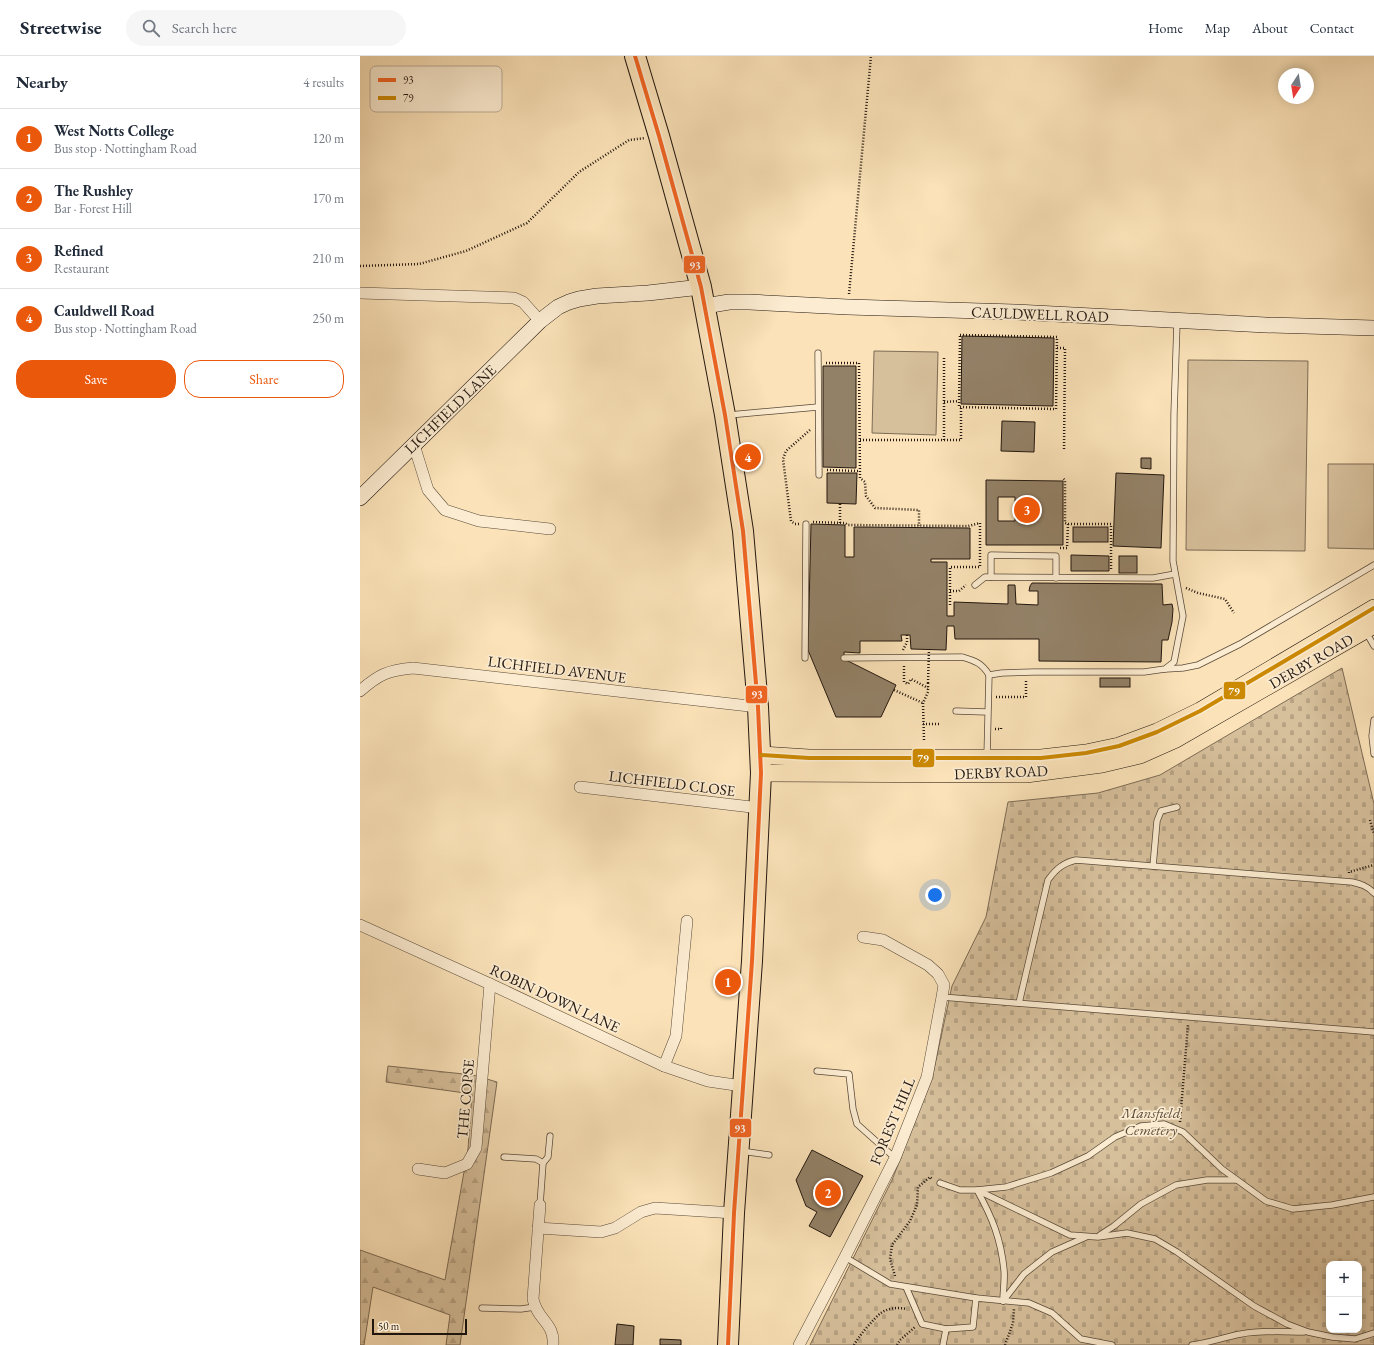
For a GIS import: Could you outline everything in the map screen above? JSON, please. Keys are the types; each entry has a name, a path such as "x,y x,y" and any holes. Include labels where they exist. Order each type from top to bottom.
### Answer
{"highway":[{"path":"635,56 659,136 706,306 743,531 758,707 761,764 760,808 752,954 737,1150 728,1345"}],"main road":[{"name":"DERBY ROAD","path":"761,764 1026,774 1102,764 1140,756 1176,739 1365,624 1374,608"},
{"name":"DERBY ROAD","path":"761,764 817,758 1040,758 1086,753 1119,746 1157,732 1200,711 1365,624"}],"street":[{"name":"LICHFIELD LANE","path":"360,498 540,321 558,306 580,299 597,296 648,293 701,287"},
{"path":"360,293 514,298 523,302 540,321"},
{"name":"CAULDWELL ROAD","path":"706,306 729,302 749,302 1177,319 1266,325 1374,328"},
{"path":"414,445 428,490 445,510 479,521 550,530"},
{"name":"LICHFIELD AVENUE","path":"360,691 374,679 395,669 413,668 758,707"},
{"name":"LICHFIELD CLOSE","path":"580,787 760,808"},
{"path":"664,1066 676,1036 687,921"},
{"name":"ROBIN DOWN LANE","path":"360,925 664,1066 708,1080 742,1086"},
{"name":"FOREST HILL","path":"798,1345 845,1257 895,1158 927,1077 942,997 944,984 938,974 928,966 882,940 863,938"},
{"name":"THE COPSE","path":"418,1169 445,1173 467,1164 476,1148 490,984"},
{"path":"540,1205 533,1298 538,1313 550,1326 553,1333 554,1345"},
{"path":"538,1228 601,1232 615,1228 641,1212 655,1208 734,1213"}],"lane":[{"path":"1165,669 1174,662 1183,616 1172,561 1177,319"},
{"path":"818,353 819,473"},
{"path":"725,415 818,407"},
{"path":"805,658 806,524"},
{"path":"991,577 991,555 1056,556 1056,578"},
{"path":"988,675 1002,673 1144,672 1198,665 1240,644 1374,565"},
{"path":"975,585 984,577 1153,578 1175,574"},
{"path":"1365,624 1374,646"},
{"path":"844,658 962,657 974,660 984,667 988,675 987,758"},
{"path":"956,711 987,712"},
{"path":"1374,720 1372,736 1374,754"},
{"path":"1153,866 1157,821 1161,811 1177,807"},
{"path":"1019,1003 1048,880 1058,867 1067,862 1076,860 1350,882 1362,884 1374,893"},
{"path":"942,997 1374,1032"},
{"path":"817,1070 849,1074 853,1109 857,1124 895,1158"},
{"path":"940,1183 960,1190 1006,1187 1051,1174 1088,1156 1115,1137 1141,1126 1164,1124 1183,1132 1222,1169 1266,1201 1293,1208 1332,1205 1374,1197"},
{"path":"540,1205 543,1163 548,1157 550,1136"},
{"path":"737,1150 768,1155"},
{"path":"504,1157 536,1159 543,1163"},
{"path":"1098,1236 1114,1226 1141,1204 1176,1185 1207,1180 1236,1180"},
{"path":"977,1190 1070,1235 1098,1236 1127,1233 1155,1239 1177,1252 1254,1306 1287,1324 1308,1332 1332,1337 1355,1339 1374,1333"},
{"path":"977,1190 989,1211 998,1233 1004,1271 1003,1301"},
{"path":"1003,1301 1024,1274 1052,1252 1088,1236"},
{"path":"845,1257 890,1284 976,1298 1029,1303 1052,1313 1081,1338 1112,1345"},
{"path":"906,1287 922,1324 946,1329 973,1327 976,1298"},
{"path":"482,1308 521,1309 535,1307"},
{"path":"943,1345 946,1329"},
{"path":"1192,1345 1242,1334 1308,1332"}],"path":[{"path":"848,307 871,56"},
{"path":"360,266 419,264 466,251 527,224 579,172 628,140 659,136"},
{"path":"860,440 961,440 961,407 959,407 960,335 1057,337 1056,409 961,407"},
{"path":"1057,348 1065,348 1064,450"},
{"path":"1065,352 1070,351"},
{"path":"944,358 944,440"},
{"path":"818,362 859,363 860,478 865,482 866,496 875,508 919,510 919,526"},
{"path":"944,402 959,401"},
{"path":"818,423 786,451 783,459 791,521 796,524 806,524 810,522 840,523 848,525 919,526 968,526 980,523 980,567 950,567 950,605"},
{"path":"819,473 860,471"},
{"path":"1053,548 1067,548 1068,524 1065,523 1065,480 1062,478"},
{"path":"840,503 840,523"},
{"path":"1068,524 1111,524 1111,571"},
{"path":"980,547 988,547"},
{"path":"1183,587 1198,593 1225,599 1234,613"},
{"path":"950,591 957,591"},
{"path":"904,652 903,649 907,642 907,635"},
{"path":"924,740 923,703 928,692 929,649"},
{"path":"904,669 904,682 908,684 911,679 928,688"},
{"path":"988,696 1026,697 1026,678 1030,677"},
{"path":"894,690 923,703"},
{"path":"923,724 940,724"},
{"path":"994,729 1001,729 1001,726"},
{"path":"1370,820 1374,834"},
{"path":"1350,882 1349,872 1374,865"},
{"path":"1180,1130 1189,1017"},
{"path":"898,1286 890,1259 892,1245 910,1221 917,1205 918,1187 930,1178 940,1183"},
{"path":"1006,1345 1013,1323 1014,1302"},
{"path":"854,1345 857,1339 881,1313 897,1307 916,1310"},
{"path":"896,1345 914,1328 922,1324"}],"green space":[{"path":"874,351 938,352 936,435 872,433"},
{"path":"1188,360 1308,361 1305,551 1186,550"},
{"path":"1328,464 1374,464 1374,549 1328,548"},
{"name":"Mansfield Cemetery","path":"1342,668 1374,804 1374,1345 810,1345 892,1180 932,1079 952,986 986,917 1008,802 1098,793 1160,775"},
{"path":"388,1066 473,1075 497,1082 460,1345 446,1345 450,1315 373,1287 364,1345 360,1345 360,1250 445,1280 468,1149 472,1094 386,1082"}],"building":[{"path":"962,336 1054,338 1053,406 961,404"},
{"path":"823,366 856,366 856,468 823,467"},
{"path":"1002,421 1035,422 1034,452 1001,451"},
{"path":"1141,458 1151,458 1151,469 1141,468"},
{"path":"827,473 857,473 856,504 827,503"},
{"path":"1116,473 1164,475 1161,548 1113,546"},
{"path":"986,480 1063,481 1063,545 986,545","holes":["998,497 1015,497 1015,521 998,521"]},
{"path":"811,524 845,525 845,557 854,557 854,527 970,528 970,559 931,559 931,562 947,562 947,616 954,616 954,602 1008,604 1008,585 1015,585 1016,604 1038,605 1038,591 1029,591 1032,583 1162,584 1163,605 1172,604 1173,609 1168,640 1162,640 1161,662 1039,661 1039,639 955,639 954,626 947,626 946,650 911,649 910,635 901,635 902,641 860,641 860,653 844,652 844,659 896,685 881,717 836,717 808,650"},
{"path":"1073,527 1108,527 1108,542 1073,542"},
{"path":"1071,555 1109,556 1109,571 1071,571"},
{"path":"1119,556 1137,556 1137,573 1119,573"},
{"path":"1100,678 1130,678 1130,687 1100,687"},
{"path":"812,1150 863,1176 830,1237 809,1226 817,1212 806,1206 796,1180"},
{"path":"617,1324 634,1326 633,1345 615,1345"},
{"path":"660,1339 681,1340 681,1345 660,1345"}],"transit line":[{"name":"93","path":"635,56 701,287 725,415 743,531 758,707 761,773 752,961 734,1213 728,1345"},
{"name":"79","path":"761,755 809,758 1041,758 1086,753 1119,746 1157,732 1200,711 1374,608"}],"place":[{"name":"Cauldwell Road","path":"748,457"},
{"name":"Refined","path":"1027,510"},
{"name":"West Notts College","path":"728,982"},
{"name":"The Rushley","path":"828,1193"}]}
